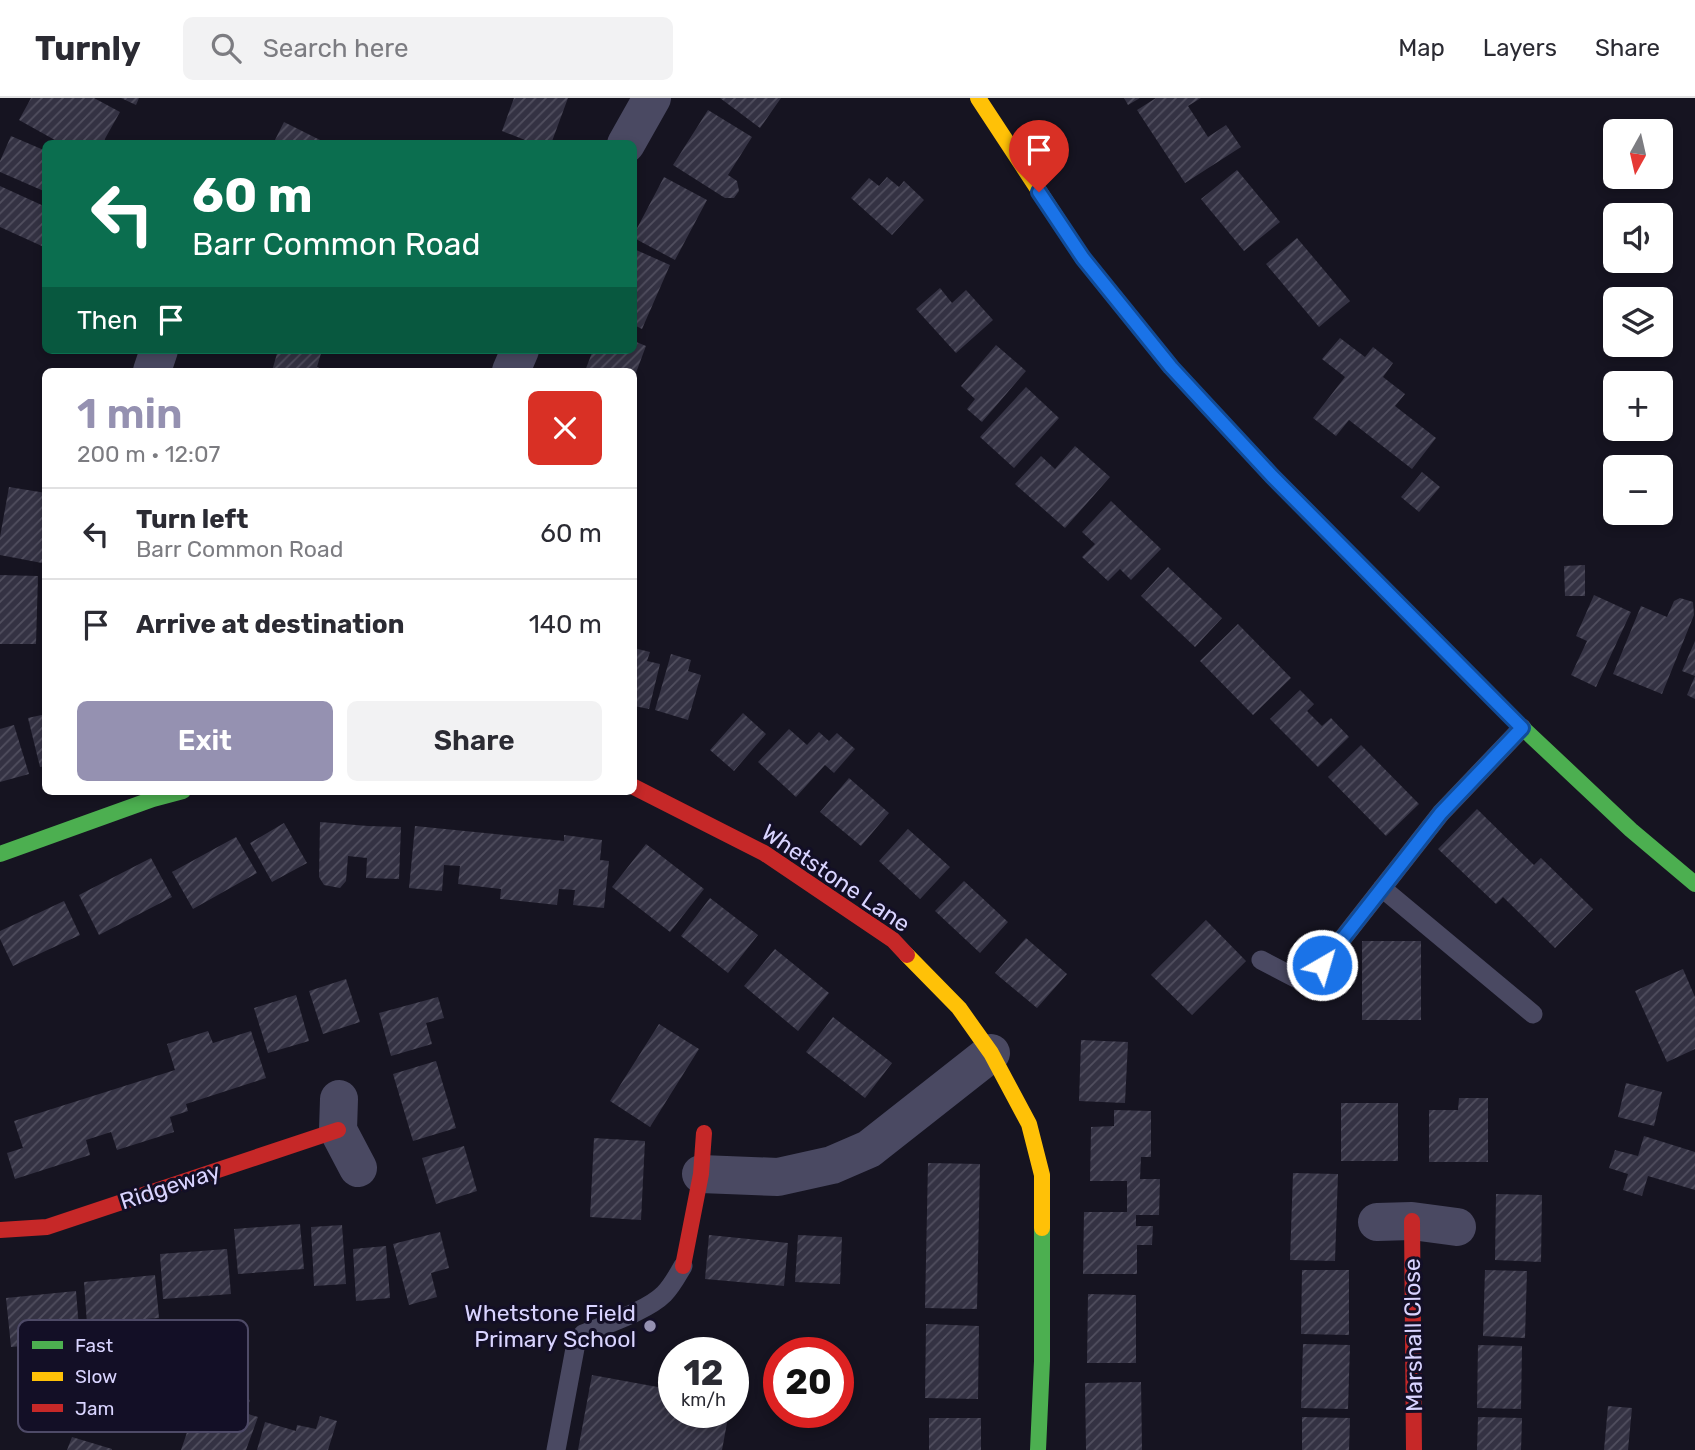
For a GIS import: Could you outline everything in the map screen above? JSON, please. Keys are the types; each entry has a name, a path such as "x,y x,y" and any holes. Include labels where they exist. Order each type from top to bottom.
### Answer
{"street":[{"path":"628,140 652,98"},
{"path":"978,98 1083,258 1171,367 1272,476 1522,728 1631,830 1695,884"},
{"name":"Whetstone Lane","path":"637,790 764,853 893,940 959,1008 991,1053 1029,1124 1042,1175 1042,1361 1038,1450"},
{"path":"0,854 159,795"},
{"path":"701,1174 778,1177 832,1165 869,1149 991,1053"},
{"name":"Ridgeway","path":"0,1230 47,1227 339,1115 358,1168"},
{"path":"683,1266 701,1174 704,1133"},
{"name":"Marshall Close","path":"1414,1450 1394,1221 1457,1227"}],"lane":[{"path":"1261,960 1307,984 1441,813 1522,728"},
{"path":"1382,888 1533,1014"},
{"path":"556,1450 579,1338 652,1304 666,1292 683,1266"}],"building":[{"path":"31,98 94,98 120,112 104,140 55,140 19,120"},
{"path":"121,98 139,98 136,105"},
{"path":"514,98 568,98 552,140 525,140 502,131"},
{"path":"720,98 781,98 760,128"},
{"path":"1124,98 1140,98 1128,105"},
{"path":"1156,98 1201,98 1188,106 1208,137 1226,125 1241,147 1185,183 1137,110"},
{"path":"708,110 752,137 728,175 737,181 739,191 734,198 725,198 673,165"},
{"path":"284,122 320,140 275,140"},
{"path":"11,136 42,149 42,190 0,172 0,161"},
{"path":"1237,170 1280,222 1244,251 1201,199"},
{"path":"664,177 707,200 675,260 637,240 637,228"},
{"path":"887,177 899,187 904,181 924,200 892,235 851,198 869,178 879,186"},
{"path":"0,186 42,205 42,246 0,227"},
{"path":"1297,238 1350,301 1319,327 1266,264"},
{"path":"637,250 670,265 642,329 637,326"},
{"path":"940,288 952,303 966,290 993,320 956,353 916,309"},
{"path":"1340,338 1365,357 1373,347 1393,363 1383,377 1405,394 1395,406 1436,438 1412,469 1349,420 1336,436 1313,418 1345,377 1322,359"},
{"path":"637,342 646,346 637,370 586,368 591,354 637,354"},
{"path":"996,345 1026,371 982,422 967,409 975,399 961,386"},
{"path":"277,354 321,354 317,367 320,368 273,368"},
{"path":"1026,387 1059,418 1014,468 980,437"},
{"path":"1075,446 1110,477 1065,528 1015,484 1041,456 1055,469"},
{"path":"1422,472 1440,487 1419,512 1401,497"},
{"path":"9,487 42,492 42,563 0,555 0,537"},
{"path":"1111,501 1161,549 1131,580 1120,569 1108,581 1082,557 1095,544 1082,532"},
{"path":"1585,565 1585,596 1565,596 1564,566"},
{"path":"1168,567 1222,618 1195,647 1141,596"},
{"path":"0,575 38,576 36,644 0,644"},
{"path":"1594,595 1631,612 1596,687 1571,675 1587,641 1576,636"},
{"path":"1680,598 1693,602 1694,615 1662,694 1613,674 1641,606 1667,617 1674,601"},
{"path":"1238,624 1291,678 1253,715 1200,661"},
{"path":"1695,641 1695,676 1682,671"},
{"path":"637,649 650,652 647,661 660,664 649,709 637,707"},
{"path":"671,654 691,660 688,671 701,675 688,720 655,710"},
{"path":"1695,676 1695,699 1687,695"},
{"path":"1300,690 1314,704 1307,711 1322,726 1331,718 1349,737 1318,767 1270,719"},
{"path":"743,713 766,734 734,771 710,750"},
{"path":"42,715 42,767 40,767 28,718"},
{"path":"14,725 29,774 0,782 0,729"},
{"path":"789,729 807,745 819,732 829,741 837,733 855,749 834,773 825,765 796,797 758,762"},
{"path":"1361,745 1419,804 1386,836 1328,777"},
{"path":"849,778 889,813 861,846 820,812"},
{"path":"1477,809 1534,865 1541,858 1593,909 1555,948 1503,897 1496,904 1438,849"},
{"path":"320,822 401,827 399,879 366,878 367,858 348,856 346,881 340,888 324,885 319,877"},
{"path":"284,823 307,863 272,882 250,843"},
{"path":"415,826 564,841 564,835 602,840 600,860 609,861 604,908 573,905 575,890 559,889 557,905 500,899 501,889 458,884 460,866 444,865 442,891 409,888"},
{"path":"908,829 950,867 920,899 879,861"},
{"path":"236,837 257,873 193,909 172,872"},
{"path":"646,844 704,889 670,932 612,887"},
{"path":"151,858 172,897 99,935 79,895"},
{"path":"964,881 1008,922 980,953 935,911"},
{"path":"710,898 758,935 728,973 681,936"},
{"path":"64,901 80,935 13,966 0,939 0,931"},
{"path":"1206,920 1246,961 1192,1015 1151,975"},
{"path":"1026,938 1067,974 1037,1008 995,973"},
{"path":"1362,941 1421,941 1421,1020 1362,1020"},
{"path":"775,949 829,993 798,1031 744,986"},
{"path":"1683,969 1695,997 1695,1049 1667,1062 1635,991"},
{"path":"346,979 360,1022 323,1034 309,991"},
{"path":"296,995 309,1041 268,1053 254,1008"},
{"path":"438,997 444,1018 426,1023 432,1044 391,1056 379,1013"},
{"path":"833,1017 892,1063 865,1098 806,1052"},
{"path":"659,1024 699,1049 650,1127 610,1101"},
{"path":"208,1031 213,1043 251,1031 266,1078 186,1104 188,1111 170,1117 174,1132 117,1150 111,1132 86,1140 90,1155 15,1179 7,1153 23,1148 14,1121 175,1070 167,1044"},
{"path":"1081,1040 1128,1042 1125,1103 1079,1101"},
{"path":"436,1061 456,1128 413,1141 393,1074"},
{"path":"1626,1083 1662,1092 1654,1126 1618,1117"},
{"path":"1459,1098 1488,1098 1488,1162 1429,1162 1429,1110 1458,1110"},
{"path":"1341,1103 1398,1103 1398,1161 1341,1161"},
{"path":"1114,1110 1151,1111 1151,1157 1141,1157 1140,1179 1160,1179 1159,1215 1136,1215 1136,1226 1153,1226 1152,1245 1137,1245 1137,1274 1083,1274 1084,1212 1127,1212 1127,1181 1090,1181 1091,1127 1114,1126"},
{"path":"1644,1136 1695,1152 1695,1190 1648,1176 1642,1196 1623,1190 1628,1174 1609,1168 1615,1150 1638,1156"},
{"path":"594,1138 645,1141 641,1220 590,1217"},
{"path":"464,1146 477,1191 436,1204 422,1158"},
{"path":"928,1163 980,1164 977,1309 925,1308"},
{"path":"1293,1173 1338,1174 1335,1261 1290,1260"},
{"path":"1496,1194 1542,1195 1541,1262 1495,1260"},
{"path":"300,1224 304,1269 238,1274 234,1229"},
{"path":"342,1225 346,1284 314,1286 311,1227"},
{"path":"440,1232 449,1268 431,1273 437,1297 409,1305 393,1244"},
{"path":"709,1235 788,1243 784,1286 705,1279"},
{"path":"798,1235 842,1237 840,1284 795,1282"},
{"path":"386,1246 390,1298 356,1301 353,1249"},
{"path":"227,1249 231,1294 163,1299 160,1254"},
{"path":"1302,1270 1349,1270 1349,1335 1301,1334"},
{"path":"1485,1270 1527,1271 1525,1338 1483,1336"},
{"path":"155,1275 159,1318 87,1320 84,1282"},
{"path":"76,1291 78,1320 18,1320 18,1346 11,1347 6,1298"},
{"path":"1088,1294 1136,1295 1136,1363 1087,1363"},
{"path":"926,1324 979,1326 978,1399 925,1398"},
{"path":"1303,1344 1350,1345 1348,1409 1301,1408"},
{"path":"1478,1345 1522,1346 1521,1409 1477,1408"},
{"path":"592,1375 658,1387 658,1428 726,1428 722,1450 578,1450"},
{"path":"1141,1382 1142,1450 1086,1450 1085,1383"},
{"path":"1608,1406 1632,1408 1628,1450 1604,1450"},
{"path":"248,1414 258,1417 246,1450 181,1450 187,1432 248,1432"},
{"path":"320,1416 337,1421 328,1450 257,1450 265,1422 296,1431 297,1425 316,1429"},
{"path":"1302,1417 1350,1418 1349,1450 1302,1450"},
{"path":"1478,1417 1522,1418 1521,1450 1477,1450"},
{"path":"929,1418 981,1418 981,1450 929,1450"},
{"path":"72,1437 112,1449 112,1450 67,1450"}],"traffic: fast":[{"path":"1509,715 1631,830 1695,884"},
{"path":"0,854 168,795"},
{"path":"1038,1450 1042,1361 1042,1228"}],"traffic: slow":[{"path":"978,98 1083,258 1171,367 1309,513"},
{"path":"907,955 959,1008 991,1053 1029,1124 1042,1175 1042,1228"}],"traffic: jam":[{"path":"1309,513 1509,715"},
{"path":"637,789 764,853 893,940 907,955"},
{"path":"0,1230 47,1227 338,1130"},
{"path":"683,1266 701,1174 704,1133"},
{"path":"1412,1221 1414,1450"}],"place":[{"name":"Whetstone Field Primary School","path":"650,1326"}],"route":[{"path":"1039,192 1083,258 1171,367 1272,476 1522,728 1441,813 1322,965"}]}
